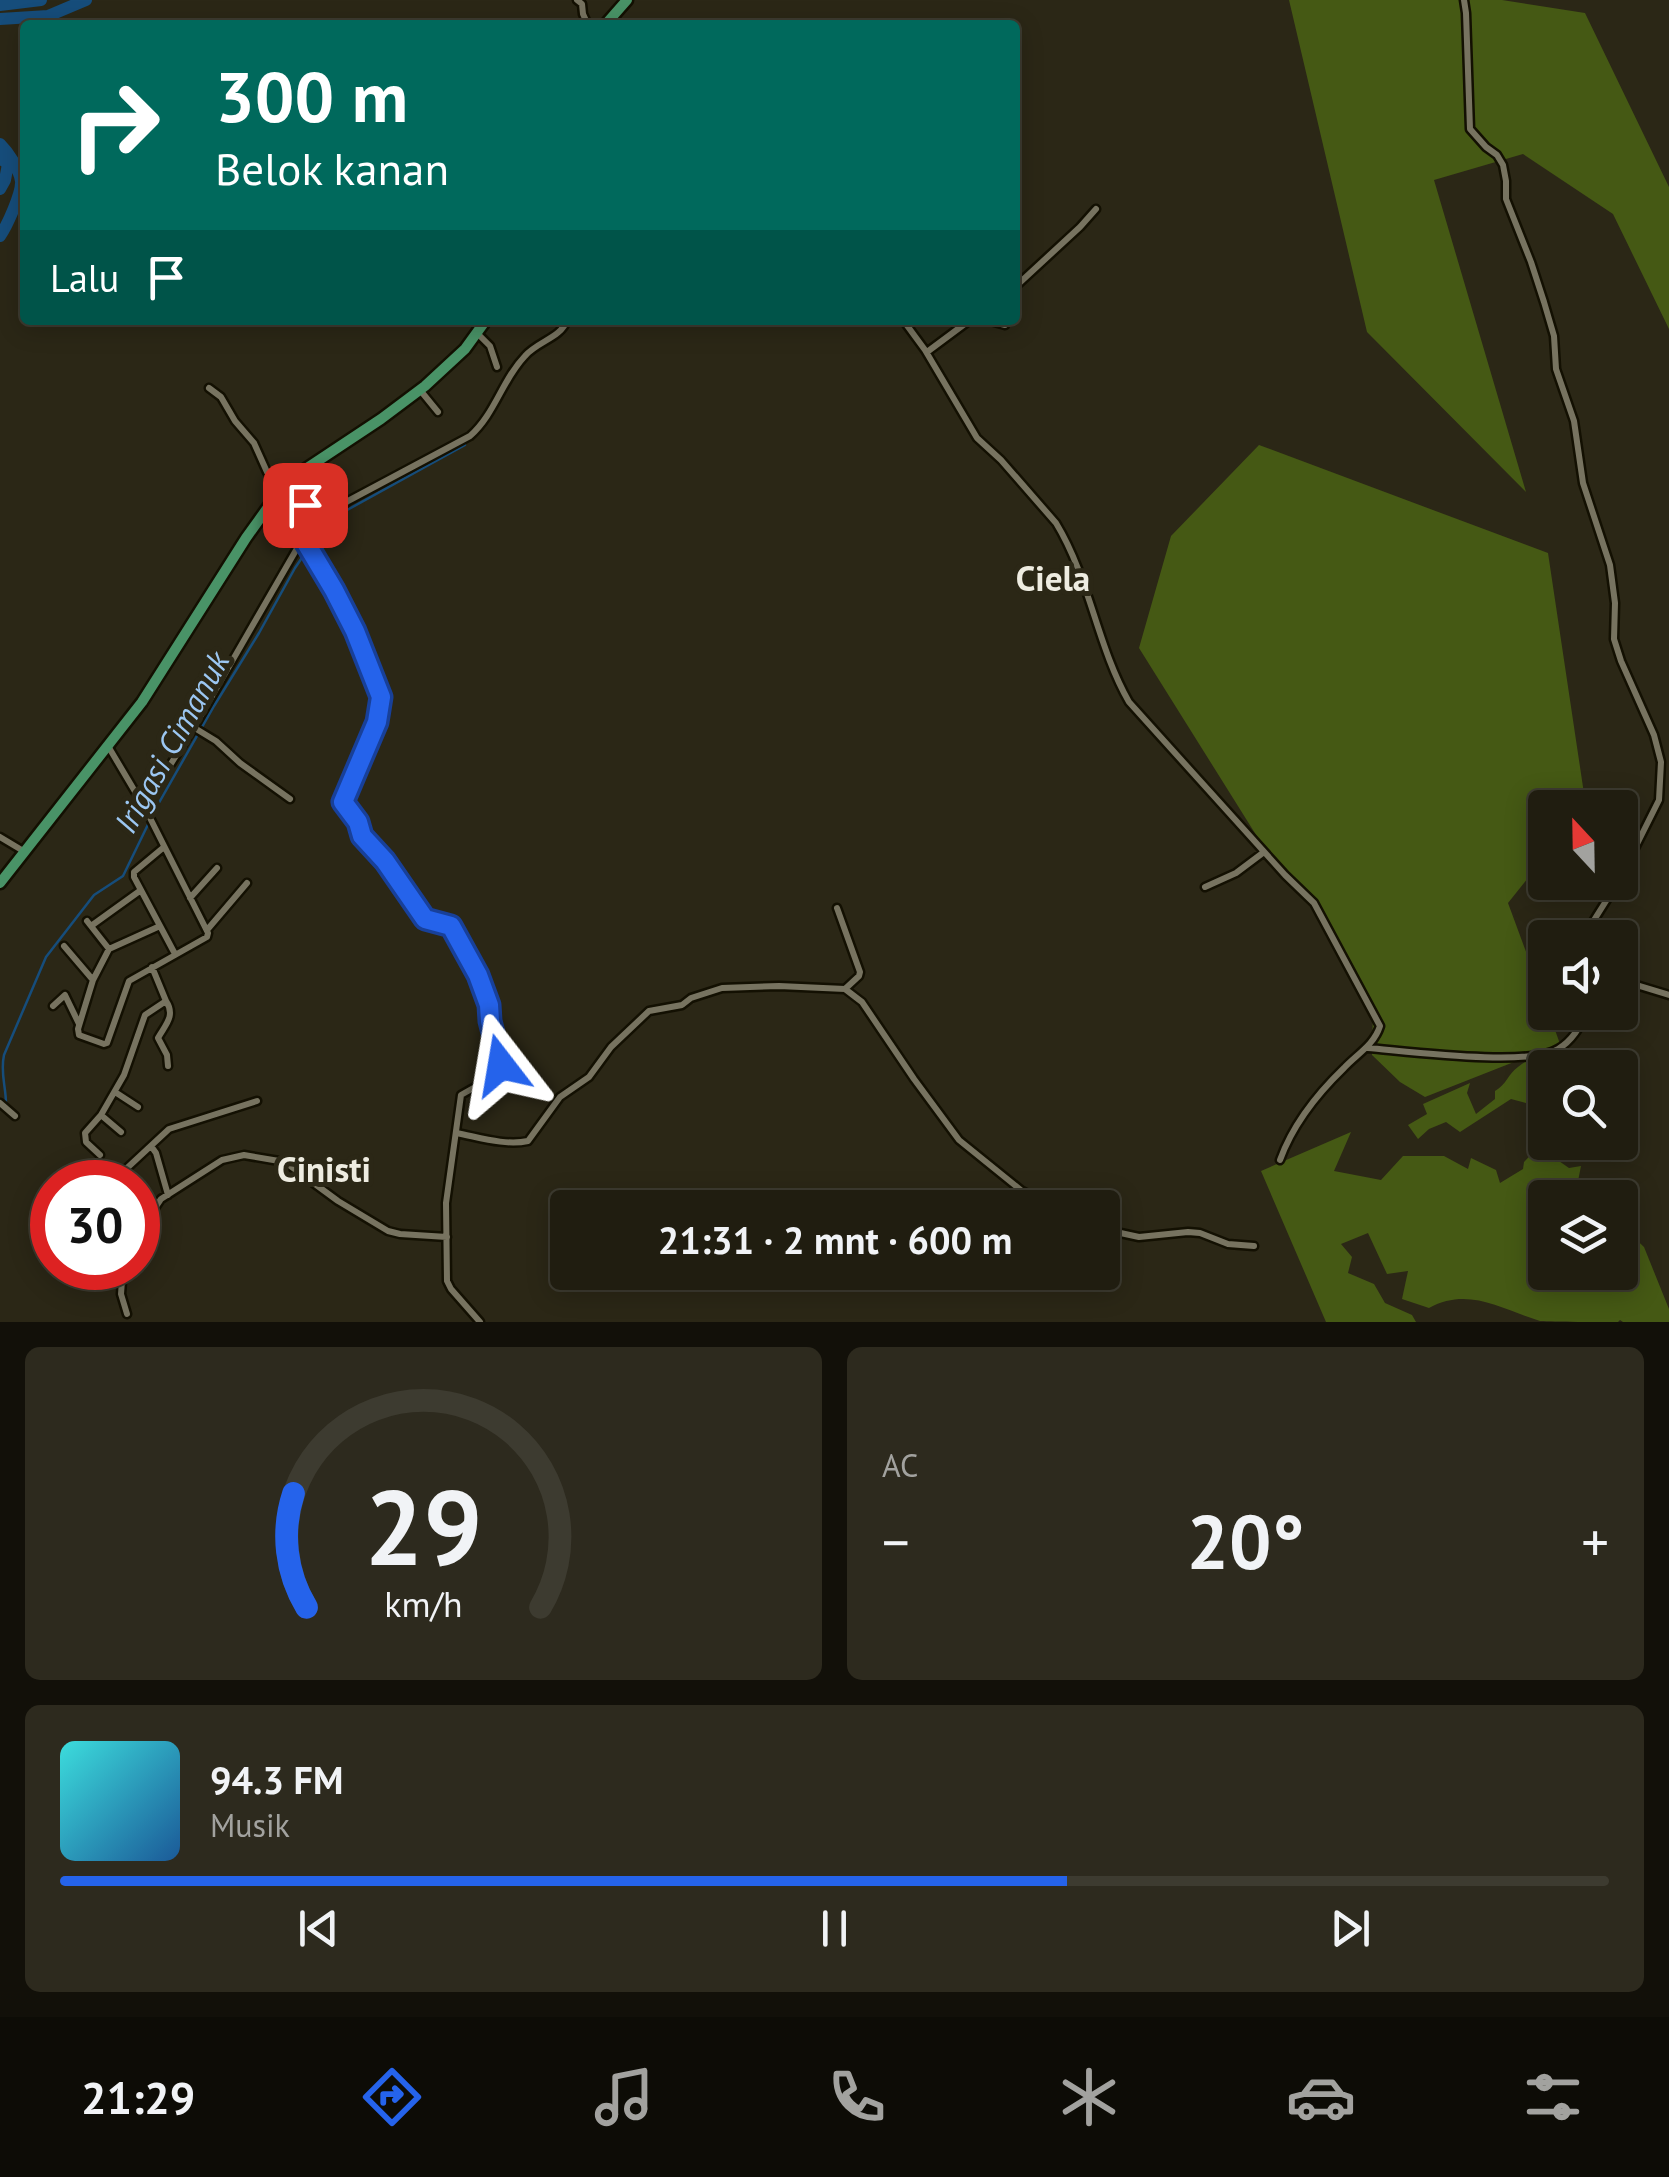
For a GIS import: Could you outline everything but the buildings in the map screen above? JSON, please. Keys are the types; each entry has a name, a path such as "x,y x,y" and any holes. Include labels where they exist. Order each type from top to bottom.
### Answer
{"main road":[{"path":"609,20 627,0"},
{"path":"0,883 142,702 246,538 290,478 420,390 465,350 483,325"}],"street":[{"path":"1464,0 1470,130 1497,154 1505,170 1506,199 1532,262 1554,336 1556,369 1574,422 1583,483 1610,564 1614,639 1654,735 1660,762 1659,800 1638,842"},
{"path":"1020,282 1096,209"},
{"path":"145,809 196,729 304,539 348,501 376,490 470,436 485,421 514,368 535,345 562,331 565,325"},
{"path":"907,325 927,352 976,438 1064,535 1111,670 1129,702 1314,904 1380,1026 1367,1048 1331,1081 1295,1125 1280,1160"},
{"path":"927,352 963,325"},
{"path":"478,334 490,346 497,367"},
{"path":"209,388 222,397 234,421 254,443 267,472 282,488"},
{"path":"420,390 438,412"},
{"path":"304,470 304,539 340,600 381,697 377,722 343,802 358,822 362,836 385,861 425,919 448,924 454,930 488,998 501,1067 517,1088"},
{"path":"196,729 290,798"},
{"path":"108,746 145,809 208,936 127,984 107,1043 80,1035 79,1024 93,980 110,949 160,926"},
{"path":"0,837 25,852"},
{"path":"164,847 134,872 174,954"},
{"path":"1205,887 1240,871 1264,852"},
{"path":"190,898 218,868"},
{"path":"206,930 247,882"},
{"path":"110,949 89,923 141,890"},
{"path":"837,908 860,974 845,990"},
{"path":"64,946 93,980"},
{"path":"152,967 170,1008 170,1018 158,1038 168,1066"},
{"path":"1638,986 1669,995"},
{"path":"456,1133 521,1144 528,1141 560,1098 589,1078 611,1046 655,1008 677,1006 722,988 845,990 862,1002 959,1140 1021,1190"},
{"path":"53,1006 64,995 79,1024"},
{"path":"100,1155 84,1138 124,1075 146,1015 166,1001"},
{"path":"1367,1048 1532,1057 1556,1050 1577,1030"},
{"path":"480,1322 447,1281 446,1203 461,1095 491,1078 501,1067"},
{"path":"115,1092 138,1107"},
{"path":"135,1160 175,1126 257,1101"},
{"path":"0,1103 15,1116"},
{"path":"100,1115 121,1132"},
{"path":"150,1146 156,1152 168,1195"},
{"path":"160,1201 222,1160 262,1156 284,1162 338,1202 388,1231 446,1237"},
{"path":"1120,1233 1139,1237 1200,1233 1228,1244 1254,1246"},
{"path":"121,1290 127,1314"}],"green space":[{"path":"1289,0 1502,0 1585,13 1669,187 1669,329 1613,214 1523,154 1434,180 1526,492 1367,332"},
{"path":"1259,445 1548,553 1583,790 1528,790 1528,878 1508,903 1528,957 1528,1030 1555,1030 1560,1044 1545,1050 1528,1050 1528,1057 1425,1097 1400,1082 1372,1055 1373,1011 1306,894 1258,838 1139,648 1171,536"},
{"path":"1528,1061 1528,1104 1511,1099 1460,1132 1446,1122 1418,1139 1408,1125 1427,1114 1423,1104 1470,1083 1467,1093 1476,1114 1495,1099 1495,1091"},
{"path":"1351,1132 1334,1171 1381,1180 1403,1156 1444,1156 1468,1169 1471,1158 1496,1170 1500,1183 1523,1169 1528,1158 1558,1160 1569,1168 1581,1166 1578,1180 1528,1180 1528,1290 1638,1290 1638,1241 1644,1247 1669,1309 1669,1322 1540,1321 1486,1302 1458,1299 1429,1308 1402,1299 1408,1271 1387,1274 1368,1233 1341,1244 1352,1257 1348,1273 1374,1284 1385,1303 1412,1315 1416,1322 1326,1322 1261,1171"}],"waterway":[{"path":"0,5 41,0"},
{"path":"0,19 48,16 86,0"},
{"path":"0,144 20,178"},
{"path":"0,158 8,164 0,189"},
{"path":"0,236 20,190"},
{"name":"Irigasi Cimanuk","path":"6,1104 4,1055 46,957 94,895 123,876 214,706 318,534 338,515 465,445"}],"district":[{"name":"Ciela","path":"1053,578"},
{"name":"Cinisti","path":"324,1169"}],"route":[{"path":"305,505 303,538 355,631 381,697 377,722 343,802 358,822 362,836 385,861 425,919 448,924 454,930 488,998 501,1065"}]}
